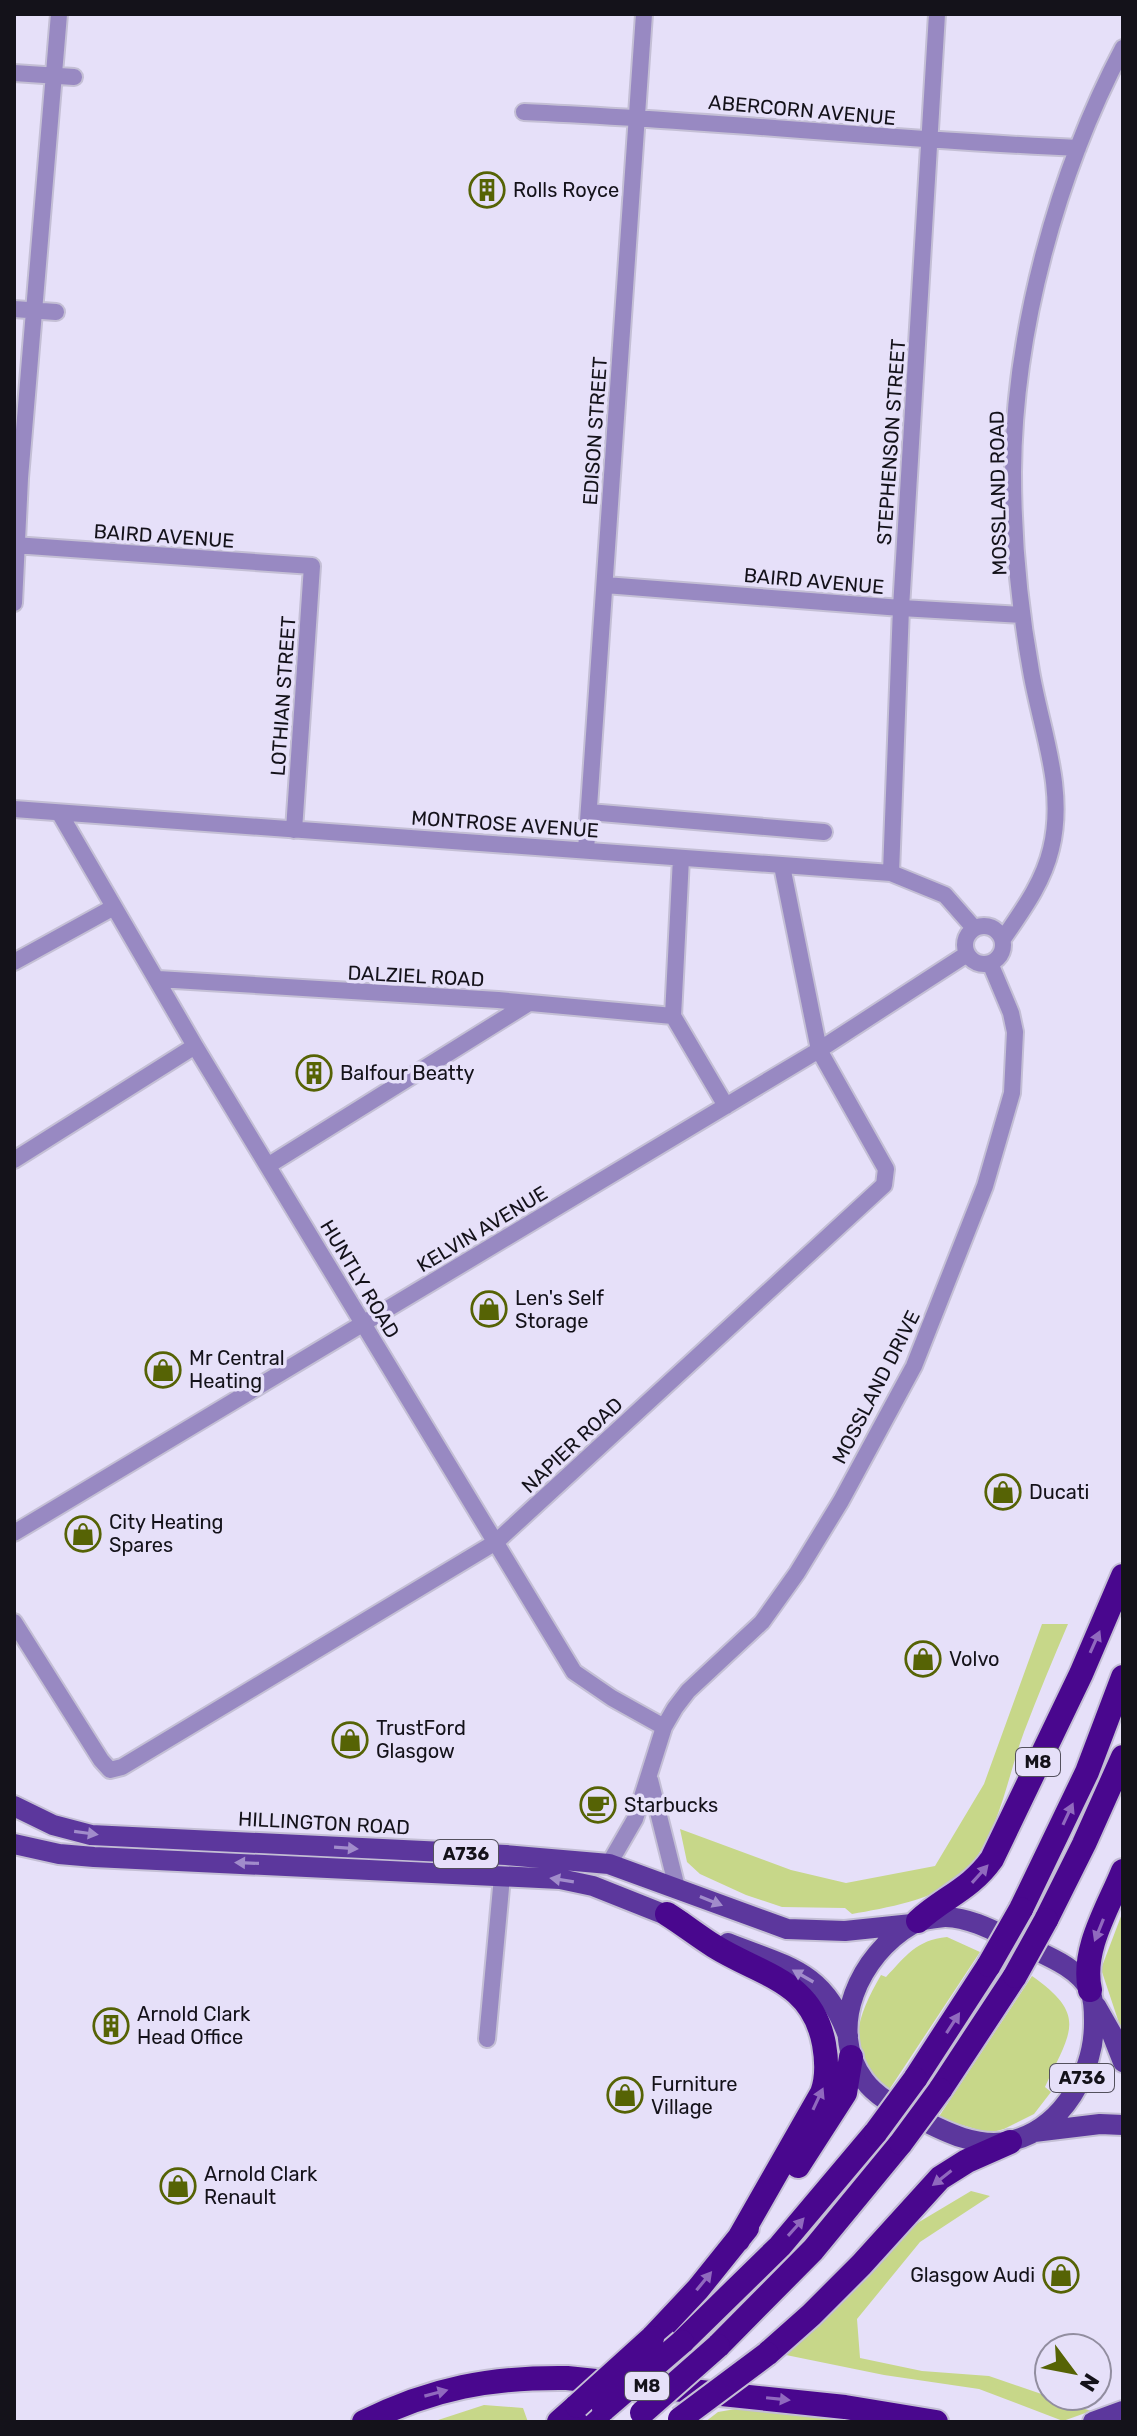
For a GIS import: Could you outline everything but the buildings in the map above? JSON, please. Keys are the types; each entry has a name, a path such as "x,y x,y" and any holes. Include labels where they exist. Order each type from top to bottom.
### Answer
{"highway":[{"name":"M8","path":"915,1923 973,1882 992,1859 1081,1674 1123,1576"},
{"name":"M8","path":"559,2422 590,2412 682,2342 780,2246 876,2132 915,2079 989,1965 1021,1909 1087,1772 1123,1677"},
{"name":"M8","path":"637,2417 718,2346 813,2250 901,2143 1015,1976 1084,1844 1123,1757"},
{"path":"1092,1997 1087,1970 1089,1953 1123,1871"},
{"name":"M8","path":"667,1914 714,1946 794,1989 813,2010 822,2031 827,2070 822,2093 738,2240"},
{"name":"M8","path":"590,2412 779,2192 845,2093 849,2047"},
{"name":"M8","path":"677,2420 767,2354 811,2315 940,2178 967,2161 1020,2137"},
{"name":"M8","path":"364,2422 435,2392 493,2381 536,2378 567,2378 774,2399 936,2422"}],"main road":[{"name":"HILLINGTON ROAD","path":"14,1806 45,1822 91,1835 506,1855 609,1864 787,1929 820,1932 915,1923"},
{"name":"A736","path":"14,1844 59,1854 94,1857 525,1876 593,1886 667,1914 811,1979 833,2002 849,2047 872,2090 905,2111 965,2138 992,2143 1093,2125 1123,2125"},
{"name":"A736","path":"915,1923 957,1917 1058,1962 1077,1976 1092,1997 1123,2062"},
{"path":"849,2047 849,2008 864,1975 887,1942 915,1923"},
{"name":"A736","path":"1020,2137 1059,2111 1084,2075 1092,2052 1092,1997"},
{"path":"1093,2422 1123,2411"}],"street":[{"path":"14,603 20,478 59,14"},
{"name":"EDISON STREET","path":"586,850 644,14"},
{"name":"STEPHENSON STREET","path":"891,873 901,608 937,14"},
{"name":"MOSSLAND ROAD","path":"1003,939 1021,914 1044,871 1051,848 1056,809 1053,767 1034,690 1021,615 1013,472 1019,377 1031,305 1078,148 1123,48"},
{"path":"14,73 74,77"},
{"name":"ABERCORN AVENUE","path":"524,112 1078,148"},
{"path":"14,309 56,312"},
{"name":"BAIRD AVENUE","path":"16,545 312,566"},
{"name":"LOTHIAN STREET","path":"294,830 312,566"},
{"name":"BAIRD AVENUE","path":"605,585 1021,615"},
{"name":"MONTROSE AVENUE","path":"14,809 891,873 945,895 974,928"},
{"path":"589,812 824,832"},
{"name":"HUNTLY ROAD","path":"60,814 195,1046 574,1672 664,1727"},
{"path":"681,858 673,1016 726,1106"},
{"name":"NAPIER ROAD","path":"14,1622 101,1760 110,1770 122,1767 496,1542 884,1185 886,1169 819,1050 782,866"},
{"path":"14,962 114,907"},
{"path":"985,925 996,930 1003,939 1000,955 990,963 979,964 964,948 966,936 974,928 985,925"},
{"name":"KELVIN AVENUE","path":"14,1533 819,1050 967,954"},
{"name":"MOSSLAND DRIVE","path":"609,1864 635,1819 650,1780 664,1727 688,1691 762,1622 797,1573 841,1501 914,1366 985,1186 1012,1093 1015,1032 1011,1013 990,963"},
{"name":"DALZIEL ROAD","path":"158,979 529,1003 673,1016"},
{"path":"269,1165 529,1003"},
{"path":"14,1160 195,1046"},
{"name":"MOSSLAND DRIVE","path":"650,1780 677,1888"},
{"path":"487,2039 502,1877"}],"green space":[{"path":"1042,1624 1068,1624 1024,1732 993,1827 974,1861 950,1884 910,1902 852,1914 845,1908 782,1907 700,1874 687,1862 680,1829 791,1870 846,1883 935,1866 984,1784"},
{"path":"1123,1911 1122,1981 1123,2035 1101,1969"},
{"path":"947,1937 980,1952 887,2093 873,2079 859,2051 860,2022 865,2007 881,1975 886,1977 919,1945"},
{"path":"1032,1976 1062,2002 1068,2014 1067,2038 1045,2087 1051,2092 1034,2114 989,2133 938,2118"},
{"path":"971,2191 990,2196 920,2242 857,2319 860,2358 922,2371 989,2376 1033,2391 1033,2410 979,2389 884,2375 786,2355 904,2231"},
{"path":"484,2405 523,2408 528,2422 432,2422"},
{"path":"747,2407 853,2422 705,2422 718,2412"},
{"path":"1039,2412 1088,2412 1063,2421"}],"place":[{"name":"Rolls Royce","path":"487,190"},
{"name":"Balfour Beatty","path":"314,1073"},
{"name":"Len's Self Storage","path":"489,1309"},
{"name":"Mr Central Heating","path":"163,1370"},
{"name":"Ducati","path":"1003,1492"},
{"name":"City Heating Spares","path":"83,1534"},
{"name":"Volvo","path":"923,1659"},
{"name":"TrustFord Glasgow","path":"350,1740"},
{"name":"Starbucks","path":"598,1805"},
{"name":"Arnold Clark Head Office","path":"111,2026"},
{"name":"Furniture Village","path":"625,2095"},
{"name":"Arnold Clark Renault","path":"178,2186"},
{"name":"Glasgow Audi","path":"1061,2275"}]}
